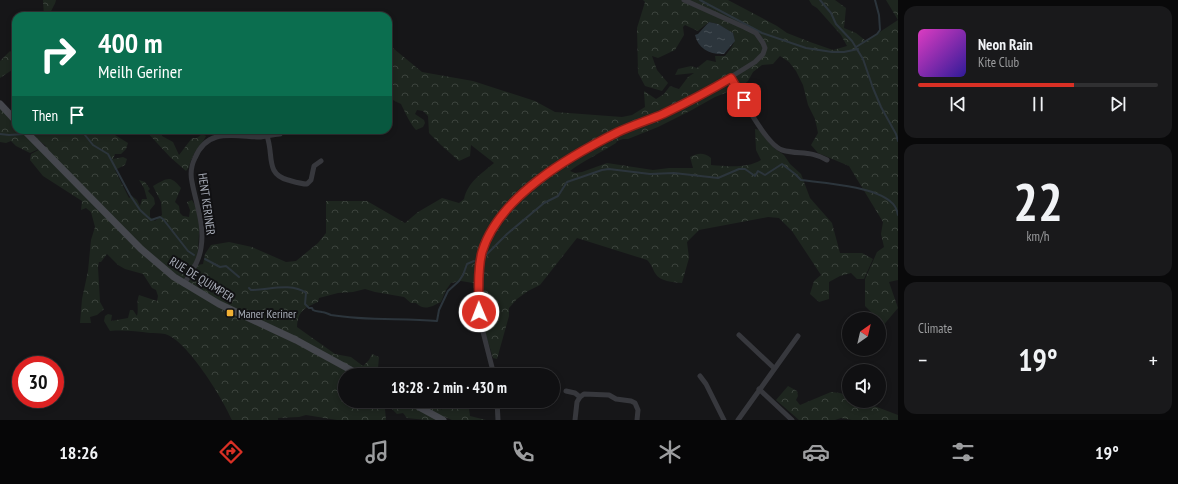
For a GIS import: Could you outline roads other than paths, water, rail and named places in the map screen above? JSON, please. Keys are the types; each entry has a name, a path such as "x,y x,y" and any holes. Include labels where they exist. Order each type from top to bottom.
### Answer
{"main road":[{"path":"0,104 12,118"},
{"name":"RUE DE QUIMPER","path":"28,134 141,249 184,284 219,304 296,340 347,368"},
{"path":"421,408 443,420"}],"street":[{"path":"492,368 481,324 479,273 481,257 485,244 502,216 527,190 555,167 574,155 619,131 664,113 705,93 731,78 761,57 764,48 762,39 750,30 684,0"},
{"path":"731,78 750,111 774,145 780,149 814,154 827,160"},
{"name":"HENT KERINER","path":"184,284 197,263 202,246 201,218 191,175 196,154 207,141 215,137 230,135 267,136 280,134"},
{"path":"267,136 270,144 273,169 278,177 307,184 311,180 314,166 321,160"},
{"path":"739,335 774,368"},
{"path":"738,420 798,336"},
{"path":"700,376 706,384 724,420"},
{"path":"759,389 792,420"},
{"path":"566,391 575,393 580,397"},
{"path":"575,420 577,402 584,394 609,396 616,400 631,401 638,406 637,420"},
{"path":"497,408 498,420"}],"water":[{"path":"709,22 718,24 733,33 735,41 724,54 706,50 697,40 695,35 698,34"}],"waterway":[{"path":"700,0 762,33 806,48 832,52 844,52 858,49"},
{"path":"820,0 831,13 836,24 852,41 863,59 881,107 896,134 898,141"},
{"path":"856,47 877,34 880,30 879,15 875,0"},
{"path":"0,134 24,134"},
{"path":"84,134 93,145 108,154 130,195 140,210 151,220 160,217 163,219 188,251 194,255"},
{"path":"487,254 507,234 544,203 558,196 567,182 609,169 650,174 674,173 718,178 739,169 745,169 755,176 758,171 765,175 782,164 801,180 848,186 873,192 891,202 894,205 898,215"},
{"path":"205,259 220,267 226,266 239,277"},
{"path":"249,288 251,290 286,287 300,290 306,293 305,304 309,308 331,315 357,318 437,321 439,310 448,291 459,281 467,264 474,261"}],"place":[{"name":"Maner Keriner","path":"230,313"}]}
